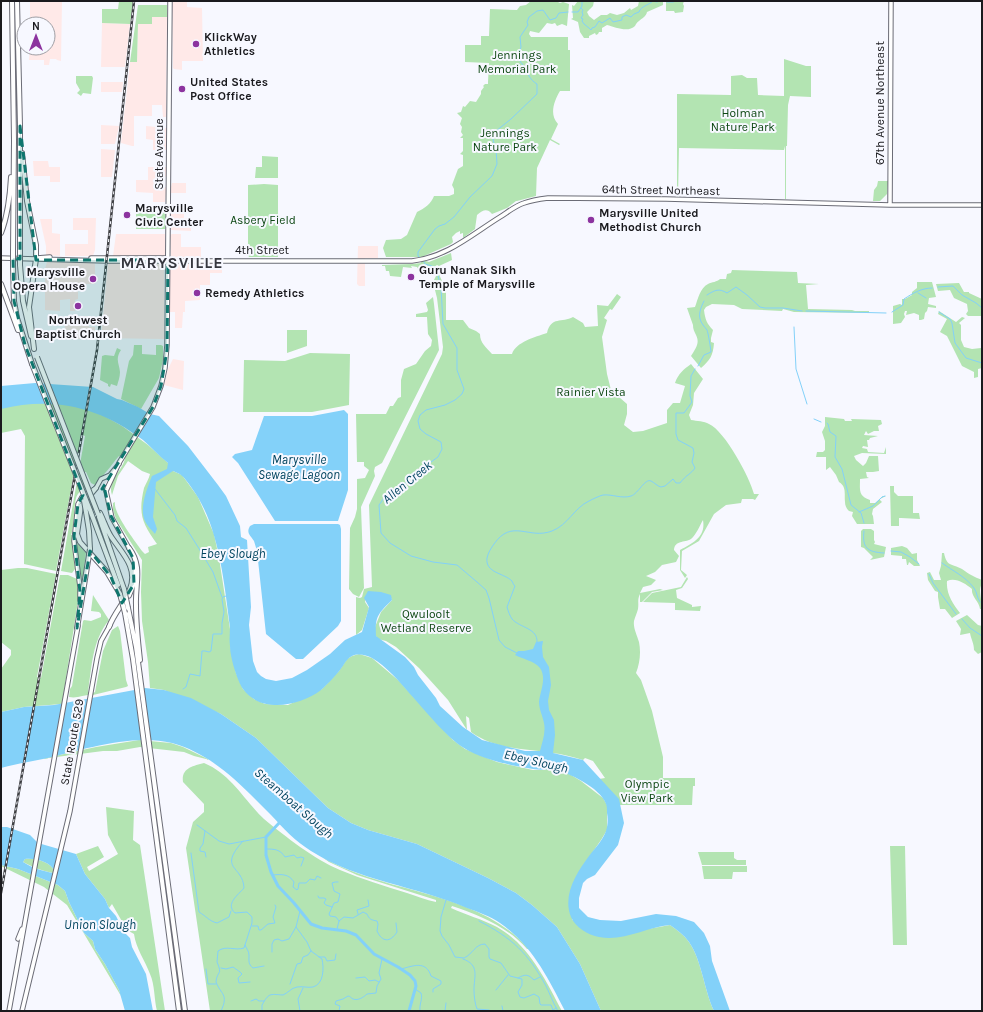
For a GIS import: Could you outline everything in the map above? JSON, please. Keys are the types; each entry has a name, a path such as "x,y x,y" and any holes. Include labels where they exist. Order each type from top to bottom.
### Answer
{"highway":[{"path":"12,1 14,301 17,318 25,345"},
{"path":"17,1 20,126 20,265 23,301 34,349 90,489 124,589 151,762 185,1011"},
{"path":"20,126 27,201 35,242 36,259 29,307 34,349"},
{"path":"1,233 6,220 8,208 14,141"},
{"path":"1,284 82,491 88,511 109,560 125,613 138,679 146,762 179,1011"},
{"path":"96,488 81,506 78,538 83,546 107,572 120,594"},
{"path":"78,628 90,549 88,511"},
{"path":"99,513 112,538 129,561 132,571 132,582 130,589 109,627"},
{"path":"129,548 134,555 138,568 136,599 140,662 138,679"}],"main road":[{"name":"State Avenue","path":"105,478 110,475 119,463 153,407 166,368 170,1"},
{"name":"67th Avenue Northeast","path":"890,205 891,1"},
{"name":"64th Street Northeast","path":"356,261 405,262 427,258 453,248 516,207 536,200 548,198 663,199 890,205 982,205"},
{"name":"4th Street","path":"36,259 40,257 165,258 168,260"},
{"name":"4th Street","path":"1,258 122,261 356,261"},
{"path":"122,261 132,260 133,258"},
{"name":"State Avenue","path":"110,483 119,463"},
{"path":"96,488 100,481 105,478 109,480 110,483 107,488 102,487 100,481"},
{"name":"State Route 529","path":"9,1011 78,628 80,592 75,550 75,531 78,504 90,489 96,488"},
{"name":"State Route 529","path":"22,1011 62,846 99,648 109,627 130,594 134,584 135,567 129,548 113,520 106,492 107,488"},
{"path":"18,939 26,917"}],"highlighted area":[{"path":"20,126 36,260 168,260 167,350 161,386 153,407 102,489 107,488 105,491 111,516 133,558 134,584 122,603 111,577 90,551 77,628 80,592 74,536 78,504 83,495 25,345 14,301 13,258 20,259"}],"shaded area":[{"path":"30,1 62,1 61,61 50,59 49,65 44,65 44,60 29,60 29,56 56,56 56,16 30,16"},
{"path":"172,1 187,1 187,7 202,8 203,61 182,61 182,70 173,68"},
{"path":"152,17 167,17 166,117 163,117 162,105 152,105 152,116 134,116 134,146 132,146 121,143 130,62 137,62 138,23 151,24"},
{"path":"102,23 130,24 125,67 101,67"},
{"path":"101,82 123,82 122,92 101,92"},
{"path":"101,125 119,126 115,144 101,144"},
{"path":"146,126 167,128 166,150 153,150 153,140 146,139"},
{"path":"101,149 115,150 112,177 101,177"},
{"path":"33,161 48,161 49,167 60,167 60,182 50,182 50,176 34,176"},
{"path":"148,167 166,167 166,176 164,178 155,178 155,187 171,187 172,183 186,183 186,193 166,193 165,202 153,202 153,193 136,192 136,180 148,180"},
{"path":"173,206 184,206 184,218 191,218 191,231 171,230 171,208"},
{"path":"73,218 96,218 95,250 93,256 65,256 65,244 88,244 88,230 73,230"},
{"path":"40,219 52,219 52,233 60,234 60,256 46,255 46,246"},
{"path":"116,234 165,234 166,256 113,256"},
{"path":"181,234 181,247 201,247 201,257 171,257 170,235"},
{"path":"358,246 378,246 378,258 365,258 365,286 359,286 357,284"},
{"path":"47,262 92,262 95,264 95,284 78,284 78,299 75,300 75,311 70,311 70,299 60,300 60,311 45,310 45,269"},
{"path":"170,262 222,262 222,273 210,273 210,285 200,285 200,300 185,301 185,312 183,312 182,328 175,328 175,312 170,312"},
{"path":"108,263 164,263 164,339 101,338"},
{"path":"65,316 89,316 89,327 95,327 95,339 65,339"},
{"path":"173,359 184,361 183,390 164,385 168,369"}],"green space":[{"path":"119,1 133,1 130,24 102,23 102,9 118,9"},
{"path":"531,1 556,1 569,4 567,26 562,24 557,26 555,23 547,23 539,33 530,31 529,34 531,37 568,37 568,50 570,50 570,91 560,91 553,108 555,120 558,124 551,139 560,144 559,145 550,140 537,168 536,196 516,201 507,208 492,214 487,210 481,212 477,215 475,229 463,238 463,233 460,234 460,231 456,233 452,237 453,242 451,244 424,256 426,261 429,262 451,253 452,260 439,266 437,265 422,275 417,267 411,266 412,268 403,267 401,277 390,276 389,271 386,271 385,266 382,265 421,263 417,257 386,257 383,248 386,240 401,239 407,235 417,212 427,206 434,196 449,196 454,194 452,185 458,169 463,166 463,155 460,154 463,151 463,138 460,138 463,135 460,124 462,118 457,113 461,112 463,106 465,107 470,101 476,102 481,94 484,87 483,86 488,84 489,63 465,62 465,45 481,45 481,36 489,36 490,9 517,10 520,6 526,5"},
{"path":"578,1 594,1 593,6 587,12 594,20 601,15 607,15 610,13 617,15 624,13 630,8 631,10 638,6 639,1 663,1 663,5 647,12 645,16 632,28 621,29 607,25 602,28 602,32 599,32 596,35 595,33 589,36 589,38 584,38 580,32 578,22 571,19 573,18 572,5 574,6"},
{"path":"666,1 684,1 683,12 675,13 674,11 666,11"},
{"path":"138,5 167,5 167,17 152,17 152,24 138,24 137,62 130,62"},
{"name":"Holman Nature Park","path":"784,59 806,66 811,66 811,97 790,96 788,105 786,199 785,146 784,150 679,148 677,197 677,94 731,95 731,76 742,75 747,78 757,78 758,95 784,96"},
{"path":"76,76 92,76 91,94 83,93 81,96 77,93 80,90 76,83"},
{"path":"262,156 278,157 278,178 255,178 256,167 262,167"},
{"path":"878,181 888,181 887,194 880,201 873,201 874,190"},
{"name":"Asbery Field","path":"248,185 278,185 278,257 249,257"},
{"path":"137,207 165,207 165,229 136,229"},
{"path":"732,270 797,272 798,283 819,284 806,285 808,309 869,311 869,313 794,312 783,309 782,311 742,309 734,305 712,304 704,310 709,326 713,330 711,342 714,343 714,347 712,355 707,363 701,368 691,356 698,341 687,308 695,307 705,286 720,279 726,279 727,274 731,273"},
{"path":"438,272 446,290 446,320 463,320 469,328 480,334 482,342 492,354 512,354 517,346 522,343 547,333 551,324 557,321 573,317 583,323 585,327 598,326 597,305 608,306 617,294 621,297 604,318 607,320 602,337 607,374 611,390 627,404 627,414 624,425 633,432 643,431 667,423 667,410 673,403 680,403 685,386 675,383 676,380 691,364 703,379 694,393 693,405 689,415 691,420 707,423 715,428 736,456 748,477 754,494 759,494 755,500 742,499 741,503 726,505 714,514 699,541 682,551 681,570 687,575 685,578 680,570 680,550 698,539 702,531 703,520 691,539 680,542 676,545 674,550 679,556 676,562 662,565 655,572 646,576 656,580 651,585 643,587 640,593 660,589 663,590 652,592 642,602 640,602 640,594 638,609 634,620 640,650 636,673 641,680 652,711 663,757 663,778 695,778 692,805 619,805 599,779 605,778 593,761 585,758 583,760 560,754 510,747 490,742 471,732 469,718 466,716 467,730 448,700 419,668 396,647 386,641 378,639 373,632 381,612 392,600 390,596 366,597 365,602 369,608 362,630 356,635 356,597 362,597 364,589 372,587 369,505 442,354 443,347 437,298 434,286 436,273"},
{"path":"917,282 932,282 936,297 929,298 928,304 936,306 936,308 928,307 924,319 921,320 919,320 919,315 914,313 906,315 907,311 905,311 905,317 901,323 893,324 893,306 900,304 902,305 902,299 912,295 912,292 917,288"},
{"path":"959,283 964,292 969,292 982,299 982,316 968,316 966,314 968,311 967,304 954,298 950,290 938,291 936,284"},
{"path":"433,297 439,350 382,463 375,467 375,476 361,507 364,588 359,597 353,594 349,589 350,528 357,509 357,479 365,478 369,470 364,466 364,462 357,462 356,414 386,414 390,406 393,406 398,398 401,397 401,380 404,369 416,364 425,351 431,346 432,340 428,334 427,317 416,317 416,314 427,312 428,310 426,303"},
{"path":"939,311 956,322 962,317 965,318 959,323 961,325 961,340 964,347 982,349 982,368 978,369 978,377 974,378 974,372 962,366 947,336 940,332 947,319 938,314"},
{"path":"287,330 307,330 307,346 287,353"},
{"path":"134,345 142,345 142,354 156,355 156,345 163,346 163,360 159,378 141,409 121,399 129,361 133,355"},
{"path":"117,348 121,350 118,359 120,376 117,386 111,384 110,387 108,384 100,380 102,356 114,356"},
{"path":"310,353 350,354 349,405 312,412 243,412 244,360 285,361"},
{"path":"33,401 70,404 99,413 122,426 148,445 168,463 173,471 182,475 198,497 214,534 230,629 230,646 236,673 243,689 254,699 265,704 288,705 322,689 339,671 347,659 359,654 372,658 398,680 453,740 465,749 497,762 533,770 544,770 552,767 581,781 603,798 607,805 607,830 583,866 572,920 648,929 670,925 689,942 697,958 714,1011 601,1011 580,964 557,927 516,893 417,844 368,830 351,823 328,808 256,738 221,714 164,690 150,688 142,621 142,560 116,519 113,510 113,503 115,502 117,513 142,551 145,554 149,552 148,547 157,544 145,524 141,505 144,488 150,474 142,471 128,461 118,476 112,495 111,490 113,481 125,459 119,456 95,485 91,483 86,472 81,473 86,487 76,497 71,535 75,569 72,573 61,571 85,436 81,434 56,571 24,564 25,436 21,429 1,433 1,407"},
{"path":"825,417 844,419 845,421 852,421 851,419 881,420 882,424 878,426 879,431 874,431 868,434 866,431 864,435 878,436 867,440 868,447 863,446 862,448 867,449 868,452 884,453 886,447 886,454 862,453 854,456 863,466 869,456 878,456 879,471 866,472 867,477 869,478 860,479 860,492 863,497 870,500 870,503 875,503 883,496 886,496 880,499 882,502 873,509 872,514 874,524 857,524 852,516 853,512 849,511 846,506 845,491 842,484 839,482 830,467 826,470 826,457 816,457 817,452 823,452 825,450 825,441 822,432 825,426"},
{"path":"890,486 894,486 894,492 898,496 913,496 913,513 919,513 920,519 899,518 899,526 891,526"},
{"path":"863,529 871,529 874,531 874,544 886,547 884,557 870,560 873,557 861,547 861,531"},
{"path":"76,542 86,553 82,583"},
{"path":"902,546 907,548 912,554 917,553 917,560 920,566 914,566 909,562 907,565 906,559 902,559 902,556 891,555 891,548"},
{"path":"942,553 944,553 948,563 982,580 980,590 982,609 980,609 974,597 972,589 957,580 950,580 947,581 949,594 960,613 952,618 945,609 940,609 938,592 935,591 928,580 927,573 930,572 934,580 941,580 939,573"},
{"path":"27,568 56,574 37,677 41,678 60,575 68,575 77,579 78,601 62,704 24,707 1,712 1,669 11,655 11,650 1,642 1,570"},
{"path":"687,577 688,579 682,588 676,590 677,598 692,605 692,607 701,606 700,611 675,610 675,603 643,602 652,593 681,587"},
{"path":"93,595 109,620 103,628 96,645 88,692 95,692 103,651 112,630 118,626 128,686 93,695 69,697 83,621 91,621 101,617 99,612 91,611"},
{"path":"967,615 978,625 982,626 982,652 978,654 974,650 970,633 960,635 961,629 956,621"},
{"path":"139,740 171,743 210,760 184,752 140,747 117,751 103,751 41,759 96,747"},
{"path":"204,763 214,768 230,781 264,819 300,847 320,860 340,870 425,899 436,902 436,900 357,875 329,862 322,857 347,869 374,879 457,904 483,915 508,929 529,949 527,949 511,934 483,918 452,906 451,908 497,927 518,943 535,964 562,1011 210,1011 186,848 193,822 204,812 204,804 183,782 184,774 189,768"},
{"path":"106,807 134,811 133,840 140,845 165,1011 157,1011 152,978 137,945 134,934 127,930 112,904 109,908 105,899 85,874 76,854 98,846 104,857 87,867 89,871 118,854 108,835"},
{"path":"890,846 905,846 907,945 893,945"},
{"path":"698,852 734,852 734,858 737,860 746,860 746,865 702,865"},
{"path":"25,859 43,861 47,863 55,872 53,873 30,866 23,862"},
{"path":"1,865 18,869 58,885 65,891 84,933 93,941 95,949 105,964 121,996 67,905 44,887"},
{"path":"702,866 747,866 747,872 733,872 732,879 704,879"}],"water":[{"name":"Ebey Slough","path":"35,383 93,387 150,414 159,416 188,446 226,496 240,526 241,537 247,540 251,607 249,625 253,661 257,672 266,679 276,681 292,678 307,670 330,654 345,640 362,632 369,607 364,598 368,591 381,592 391,595 392,600 378,616 376,636 405,657 414,667 440,706 463,727 482,740 525,751 540,751 544,737 544,723 539,702 543,681 542,672 535,664 515,655 518,651 533,649 536,642 543,641 543,657 549,667 551,685 548,701 549,710 554,720 555,735 553,753 583,760 619,799 624,823 618,845 595,875 583,883 579,898 579,908 588,917 600,920 621,921 656,914 676,916 694,922 704,933 710,946 712,961 730,1011 714,1011 697,958 689,942 670,925 617,938 608,938 595,936 586,932 573,921 568,900 572,884 580,869 603,838 606,831 608,817 607,807 603,798 590,786 575,777 552,768 538,770 530,769 483,757 464,748 443,730 388,670 372,658 365,655 354,655 350,657 336,675 321,690 302,700 281,705 270,705 251,697 241,685 236,674 230,651 230,627 225,591 219,554 214,536 208,518 191,487 182,476 173,471 156,482 153,517 157,529 155,534 147,525 143,516 144,498 152,476 167,469 168,463 143,440 127,429 110,419 93,412 57,404 20,405 1,409 1,386"},
{"name":"Marysville Sewage Lagoon","path":"344,410 348,414 348,490 338,521 275,521 238,463 232,457 235,454 252,450 264,416 312,416"},
{"path":"254,524 340,525 341,621 338,626 303,659 296,659 266,634 257,551 254,541 248,532 250,526"},
{"name":"Steamboat Slough","path":"145,688 164,690 191,698 221,714 256,738 328,808 351,823 368,830 417,844 516,893 557,927 580,964 601,1011 565,1011 545,974 530,952 511,932 492,918 448,900 348,869 311,851 290,834 226,772 201,755 187,748 157,740 124,741 90,747 1,768 1,712 24,707 54,705"},
{"name":"Union Slough","path":"1,827 7,827 30,835 38,843 76,854 85,874 105,899 124,932 130,938 132,947 146,974 153,1011 125,1011 119,990 95,949 93,941 84,933 65,891 58,885 18,869 1,865","holes":["25,859 47,863 55,872 53,873 41,870 23,862"]}],"waterway":[{"name":"Allen Creek","path":"572,12 578,12 582,6 582,1"},
{"path":"581,8 583,10 583,15 581,18 583,19 582,21 591,30 599,21 602,23 610,18 613,22 622,20 622,17 626,15 631,17 653,1 659,1"},
{"path":"667,2 676,1"},
{"name":"Allen Creek","path":"421,258 418,256 418,252 435,229 454,217 470,197 492,176 497,164 496,149 493,140 496,131 537,94 537,84 530,77 518,56 521,47 520,37 528,25 527,22 529,17 537,11 543,10 550,20 556,18 559,13 568,12"},
{"name":"Allen Creek","path":"423,260 425,264 435,267"},
{"name":"Allen Creek","path":"437,272 441,287 443,324 457,348 457,370 464,389 462,394 455,400 445,405 426,410 420,415 418,421 420,429 441,442 442,449 438,457 414,474 404,485 384,498 379,505 381,533 390,543 411,556 433,562 457,565 477,582 486,590 499,640 505,647 517,653"},
{"path":"938,287 953,286 962,295 982,308"},
{"path":"707,295 717,290 722,290 727,293 736,287 760,307 802,311"},
{"path":"892,312 903,305 904,299 921,290 932,288"},
{"path":"918,293 926,298"},
{"path":"698,366 704,355 711,352 707,329 703,326 700,319 700,310 704,301"},
{"path":"806,311 886,313"},
{"path":"939,312 950,319 955,343 966,358 982,363"},
{"path":"794,327 796,369 807,404"},
{"path":"537,642 537,637 532,631 512,619 507,607 515,586 509,578 489,567 487,563 488,554 494,544 507,532 521,531 544,533 552,531 562,525 584,504 601,495 624,497 631,496 649,481 661,487 665,486 673,479 676,483 680,483 695,468 692,462 694,453 693,448 678,440 676,434 676,413 684,413 692,402 690,396 691,376 695,369"},
{"path":"814,419 821,422"},
{"path":"827,423 830,432 836,436 835,457 842,469 851,505 861,513 864,523"},
{"path":"155,489 175,515 177,521 186,528 198,547 213,572 222,597"},
{"path":"859,512 873,506 885,496"},
{"path":"864,531 864,541 867,548 873,552 884,553"},
{"path":"891,551 901,552 919,564"},
{"path":"942,563 971,584 980,602"},
{"path":"929,574 933,583 956,614"},
{"path":"183,689 186,687 190,674 200,676 202,651 211,651 213,634 222,634 224,612 222,599 226,596"},
{"path":"962,619 970,628 982,636"},
{"path":"280,822 266,837 266,855 271,872 278,886 311,924 322,928 346,931 356,935 374,954 410,975 415,981 416,986 409,1011"},
{"path":"197,825 219,841 229,844 266,837"},
{"path":"205,831 203,844 200,851 205,852 206,857"},
{"path":"221,1011 224,998 216,982 220,971 217,962 218,951 224,948 244,948 252,923 252,917 247,912 235,913 231,906 236,897 244,888 243,881 233,867 232,863 232,857 243,841"},
{"path":"266,849 274,849 279,851 285,857 294,855 297,858 304,858 301,866"},
{"path":"191,853 199,912 217,923 229,917 231,911"},
{"path":"273,875 290,877 294,882 293,887 297,890 299,883 306,883 310,879 315,880 317,876 321,878"},
{"path":"338,882 332,883 334,891 340,894 338,902 334,903 329,914 330,916 336,917 339,921"},
{"path":"318,896 319,898 326,899 324,903 332,907"},
{"path":"358,914 357,910 369,906 368,900"},
{"path":"446,900 441,917 440,931 455,957 464,958 476,947 485,944 489,949 490,959 501,963 510,976 522,979 522,985 518,992 520,997 524,998 534,994 539,997 541,1005 551,1005 553,1010 556,1008"},
{"path":"252,926 258,926 259,930 261,930 268,924 275,923 273,917 276,907 275,905"},
{"path":"262,1011 262,1005 268,996 275,994 283,995 297,987 313,987 317,985 321,979 323,971 322,959 311,951 307,942 296,927 300,911"},
{"path":"337,929 339,921 344,917 353,918 363,912 367,914 370,919 377,921 377,931 379,935 386,940 392,938 397,932 396,923"},
{"path":"479,921 510,940 526,955 546,986 558,1011"},
{"path":"272,952 272,944 274,940 278,939 282,941 289,939 296,927"},
{"path":"245,945 249,952 249,962 251,967 264,966"},
{"path":"290,984 297,964 301,963 303,957 308,955 311,951"},
{"path":"319,957 325,957 327,961 335,960 336,954"},
{"path":"339,1011 340,1006 335,1004 336,1001 348,996 353,999 357,999 367,994 376,993 377,986 381,979 379,973 382,959"},
{"path":"463,959 472,964 474,968 474,995 477,1009 491,1011"},
{"path":"401,969 419,965 426,968 431,976 441,981 441,984 433,989 433,992"},
{"path":"221,968 226,969 233,967 242,974 238,978 239,983 250,982"},
{"path":"206,969 208,984 216,984"},
{"path":"496,990 508,975"},
{"path":"518,978 526,975 534,980 540,977"},
{"path":"356,978 365,977 369,981 375,980 379,982"},
{"path":"300,1011 298,999 303,988"},
{"path":"415,989 421,993 422,997 420,1011"},
{"path":"251,1001 256,999 259,1001 264,1001"},
{"path":"445,1011 446,1003"},
{"path":"502,1006 503,1011"}],"railway":[{"path":"1,893 97,350 134,1"}],"place":[{"name":"KlickWay Athletics","path":"196,44"},
{"name":"United States Post Office","path":"182,89"},
{"name":"Marysville Civic Center","path":"127,215"},
{"name":"Marysville United Methodist Church","path":"591,220"},
{"name":"Guru Nanak Sikh Temple of Marysville","path":"411,277"},
{"name":"Marysville Opera House","path":"93,279"},
{"name":"Remedy Athletics","path":"197,293"},
{"name":"Northwest Baptist Church","path":"78,306"}],"district":[{"name":"MARYSVILLE","path":"172,262"}],"park label":[{"name":"Jennings Memorial Park","path":"517,62"},
{"name":"Jennings Nature Park","path":"505,140"},
{"name":"Rainier Vista","path":"591,392"},
{"name":"Qwuloolt Wetland Reserve","path":"426,621"},
{"name":"Olympic View Park","path":"647,791"}]}
